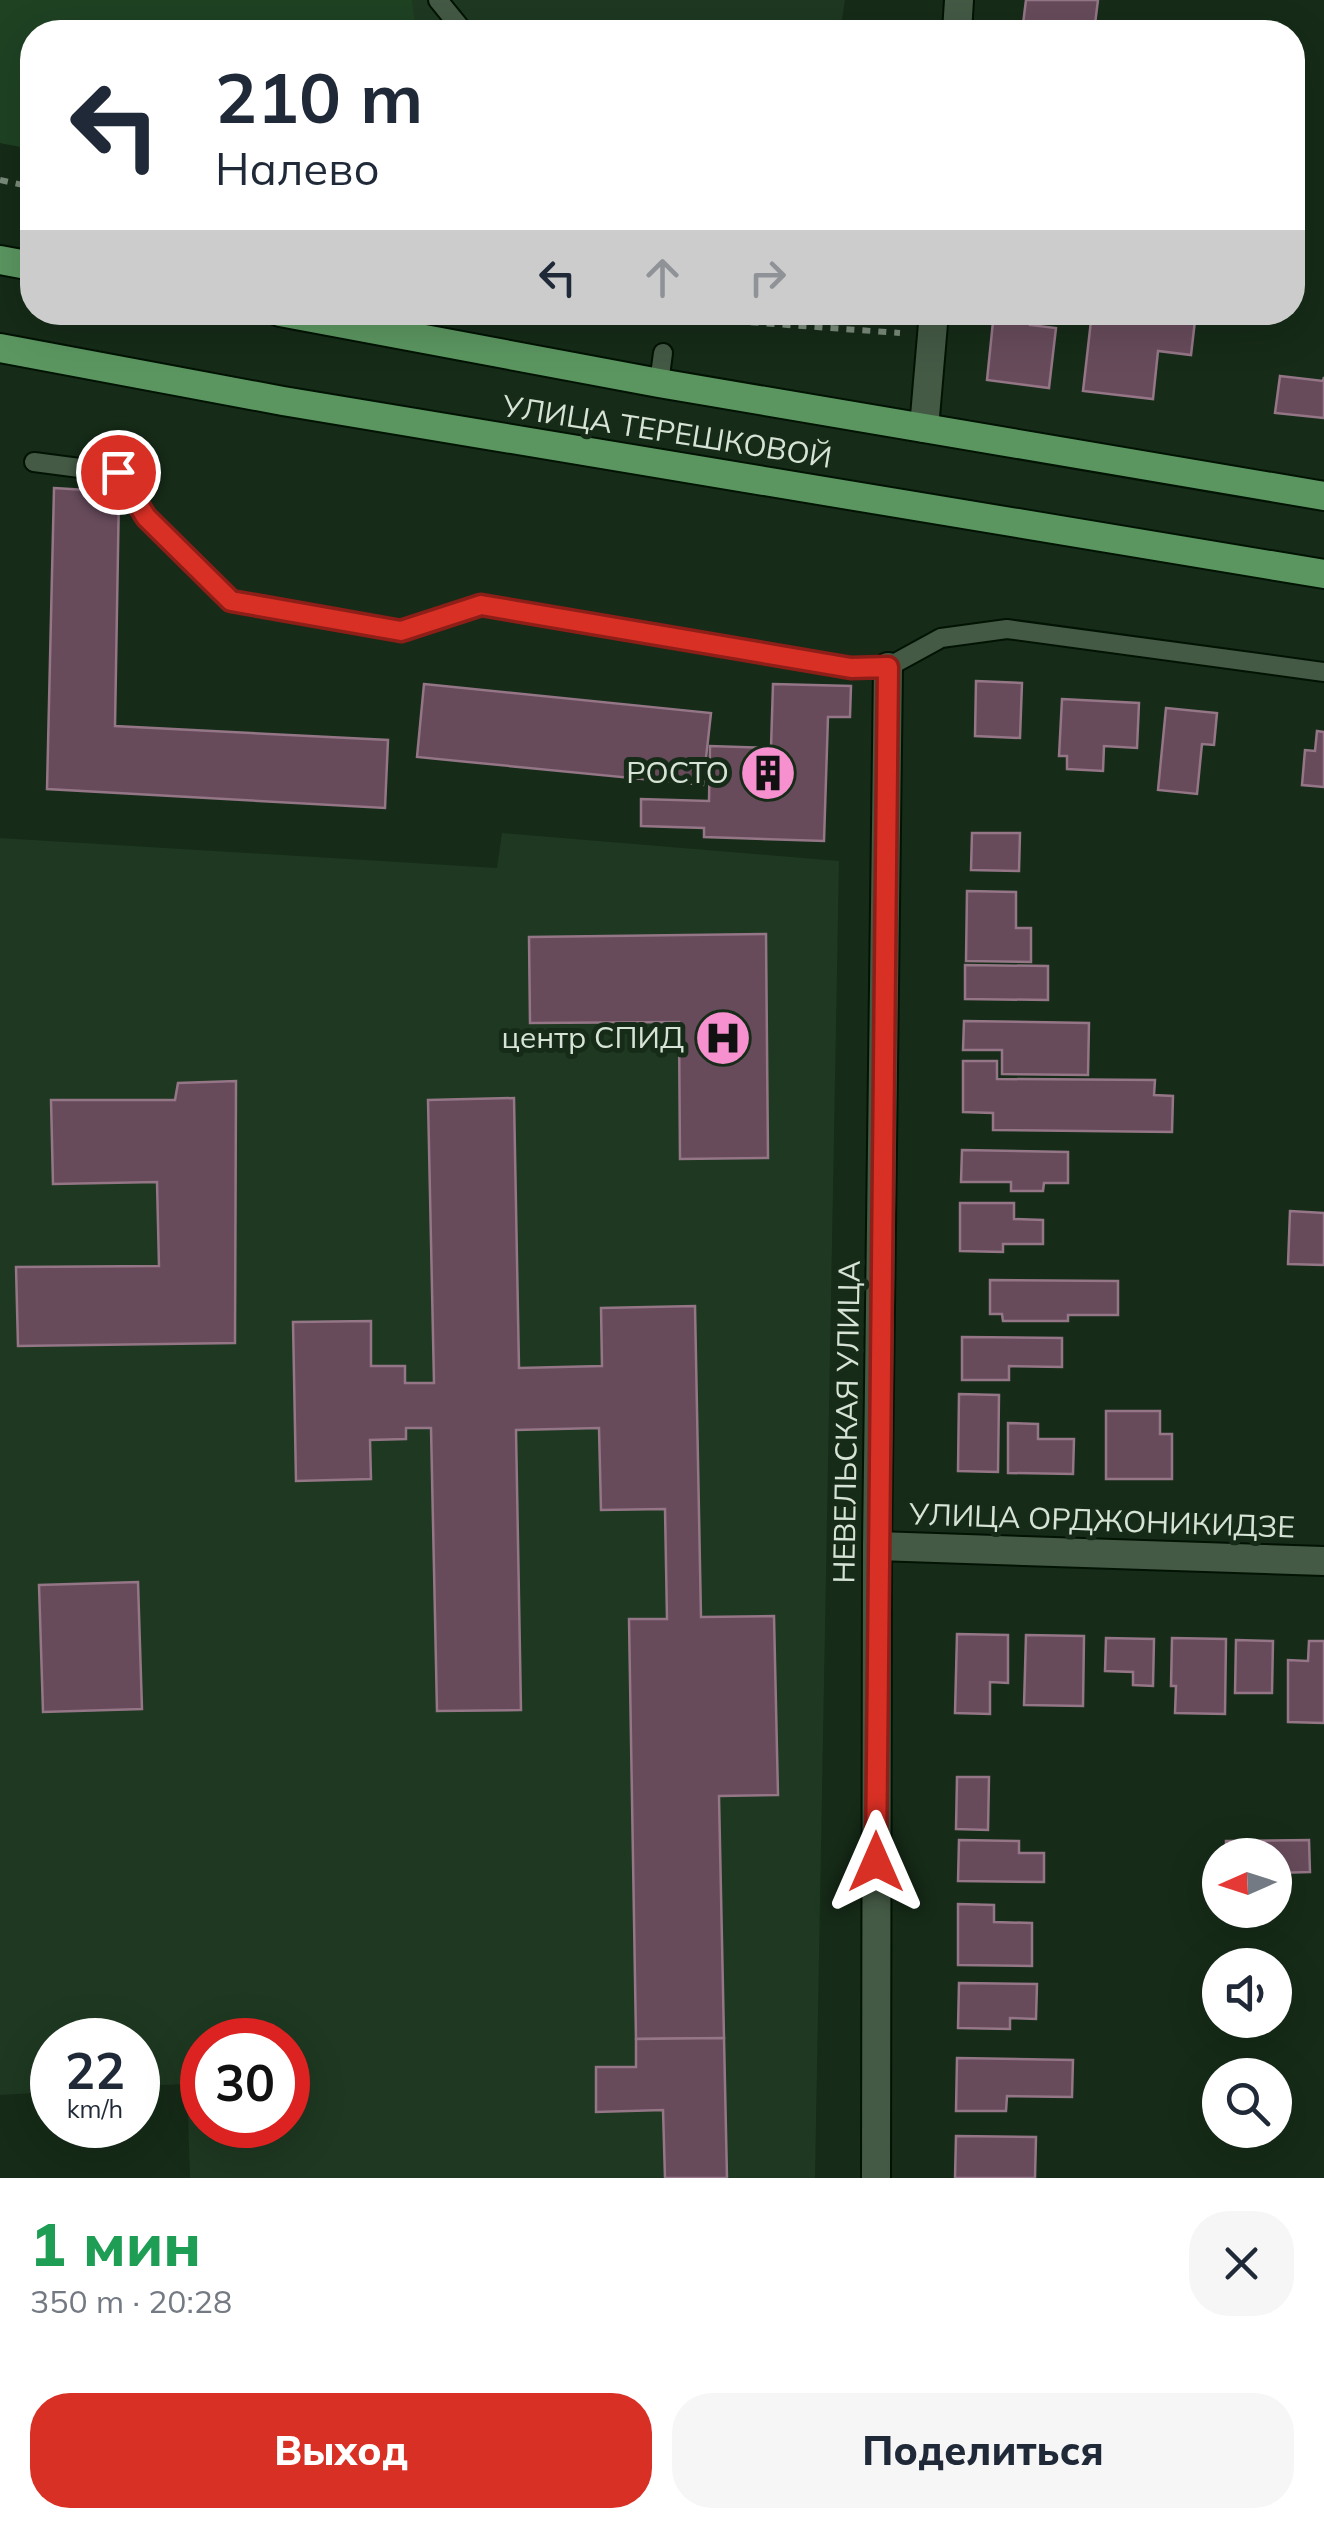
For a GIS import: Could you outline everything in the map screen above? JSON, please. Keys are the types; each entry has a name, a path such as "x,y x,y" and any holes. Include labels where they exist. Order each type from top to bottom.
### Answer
{"main road":[{"name":"УЛИЦА ТЕРЕШКОВОЙ","path":"349,325 659,383 1324,496"},
{"name":"УЛИЦА ТЕРЕШКОВОЙ","path":"0,348 283,401 1324,574"}],"street":[{"path":"924,428 933,325"},
{"name":"НЕВЕЛЬСКАЯ УЛИЦА","path":"876,2178 877,1546 888,667"},
{"name":"УЛИЦА ОРДЖОНИКИДЗЕ","path":"877,1546 1324,1561"}],"lane":[{"path":"438,0 454,20"},
{"path":"659,383 663,353"},
{"path":"34,462 118,472 146,517 231,601 401,631 481,605 851,668 888,667 941,638 1008,629 1324,672"}],"shaded area":[{"path":"0,0 845,0 842,20 20,20 20,147 0,143"},
{"path":"0,0 412,0 414,20 20,20 20,147 0,143"},
{"path":"502,833 839,861 815,2178 190,2178 189,2148 310,2148 310,2018 180,2018 180,2084 160,2085 160,2018 30,2018 30,2093 0,2095 0,838 497,868"}],"building":[{"path":"1026,0 1098,0 1096,20 1024,20"},
{"path":"993,325 1056,328 1049,388 987,380"},
{"path":"1091,325 1194,325 1191,355 1158,351 1153,399 1083,391"},
{"path":"1280,376 1323,381 1324,377 1324,418 1275,413"},
{"path":"54,488 119,492 115,726 388,740 385,808 47,789"},
{"path":"976,681 1022,683 1020,738 975,736"},
{"path":"424,684 711,713 703,785 417,757"},
{"name":"РОСТО","path":"773,684 851,686 850,717 828,717 824,841 704,837 704,828 641,826 641,799 709,801 710,746 771,748"},
{"path":"1062,699 1139,703 1137,748 1104,746 1103,771 1067,769 1067,756 1059,756"},
{"path":"1166,708 1217,713 1214,745 1202,744 1197,794 1158,790"},
{"path":"1317,731 1324,732 1324,787 1302,785 1305,750 1315,751"},
{"path":"972,833 1020,833 1019,871 971,870"},
{"path":"967,891 1016,892 1016,928 1031,928 1031,962 966,961"},
{"name":"центр СПИД","path":"766,934 768,1158 680,1159 679,1022 530,1023 529,937"},
{"path":"965,965 1048,966 1048,1000 965,999"},
{"path":"964,1021 1089,1023 1088,1075 1002,1074 1002,1050 963,1050"},
{"path":"963,1061 997,1061 997,1079 1155,1080 1154,1095 1173,1096 1172,1132 993,1130 993,1113 963,1112"},
{"path":"236,1081 235,1343 18,1346 16,1267 159,1266 157,1182 53,1184 51,1100 175,1100 178,1083"},
{"path":"514,1098 519,1368 602,1366 601,1308 695,1306 701,1617 774,1616 778,1795 719,1796 724,2038 636,2039 629,1619 667,1619 665,1509 601,1510 599,1428 516,1430 521,1710 437,1711 431,1428 406,1428 406,1439 370,1440 371,1479 296,1481 293,1322 371,1321 371,1366 405,1366 405,1383 434,1383 428,1100"},
{"path":"962,1150 1068,1152 1068,1183 1044,1183 1043,1191 1011,1191 1011,1182 961,1182"},
{"path":"960,1203 1014,1203 1014,1219 1043,1220 1043,1244 1003,1244 1003,1252 960,1251"},
{"path":"1290,1211 1324,1213 1324,1265 1288,1264"},
{"path":"990,1280 1118,1281 1118,1315 1068,1315 1068,1321 1003,1321 1002,1314 990,1314"},
{"path":"962,1337 1062,1338 1062,1367 1009,1366 1009,1380 962,1380"},
{"path":"959,1394 999,1395 998,1472 958,1471"},
{"path":"1106,1411 1160,1411 1160,1434 1172,1434 1172,1479 1106,1479"},
{"path":"1008,1423 1038,1424 1038,1439 1074,1439 1073,1474 1008,1473"},
{"path":"138,1582 142,1709 43,1712 39,1585"},
{"path":"957,1634 1008,1635 1008,1683 990,1682 990,1714 955,1713"},
{"path":"1026,1635 1084,1636 1083,1706 1024,1705"},
{"path":"1106,1638 1154,1639 1153,1686 1133,1685 1133,1672 1105,1671"},
{"path":"1172,1638 1226,1639 1225,1714 1175,1713"},
{"path":"1236,1640 1273,1641 1272,1693 1235,1693"},
{"path":"1309,1641 1324,1641 1324,1723 1288,1722 1288,1660 1308,1661"},
{"path":"957,1777 989,1777 988,1830 956,1829"},
{"path":"959,1840 1019,1841 1019,1853 1044,1853 1044,1882 958,1881"},
{"path":"1292,1840 1309,1840 1310,1872 1292,1873"},
{"path":"958,1904 994,1905 994,1922 1032,1923 1032,1966 958,1965"},
{"path":"959,1983 1037,1984 1036,2019 1010,2018 1010,2029 958,2028"},
{"path":"724,2038 727,2178 665,2178 663,2110 596,2112 596,2067 636,2067 636,2039"},
{"path":"957,2058 1073,2060 1072,2097 1007,2096 1006,2111 956,2111"},
{"path":"956,2136 1036,2137 1035,2178 955,2178"}],"place":[{"name":"РОСТО","path":"768,773"},
{"name":"центр СПИД","path":"723,1038"}],"route":[{"path":"118,472 146,517 231,601 401,631 481,605 851,668 888,667 876,1862"}]}
